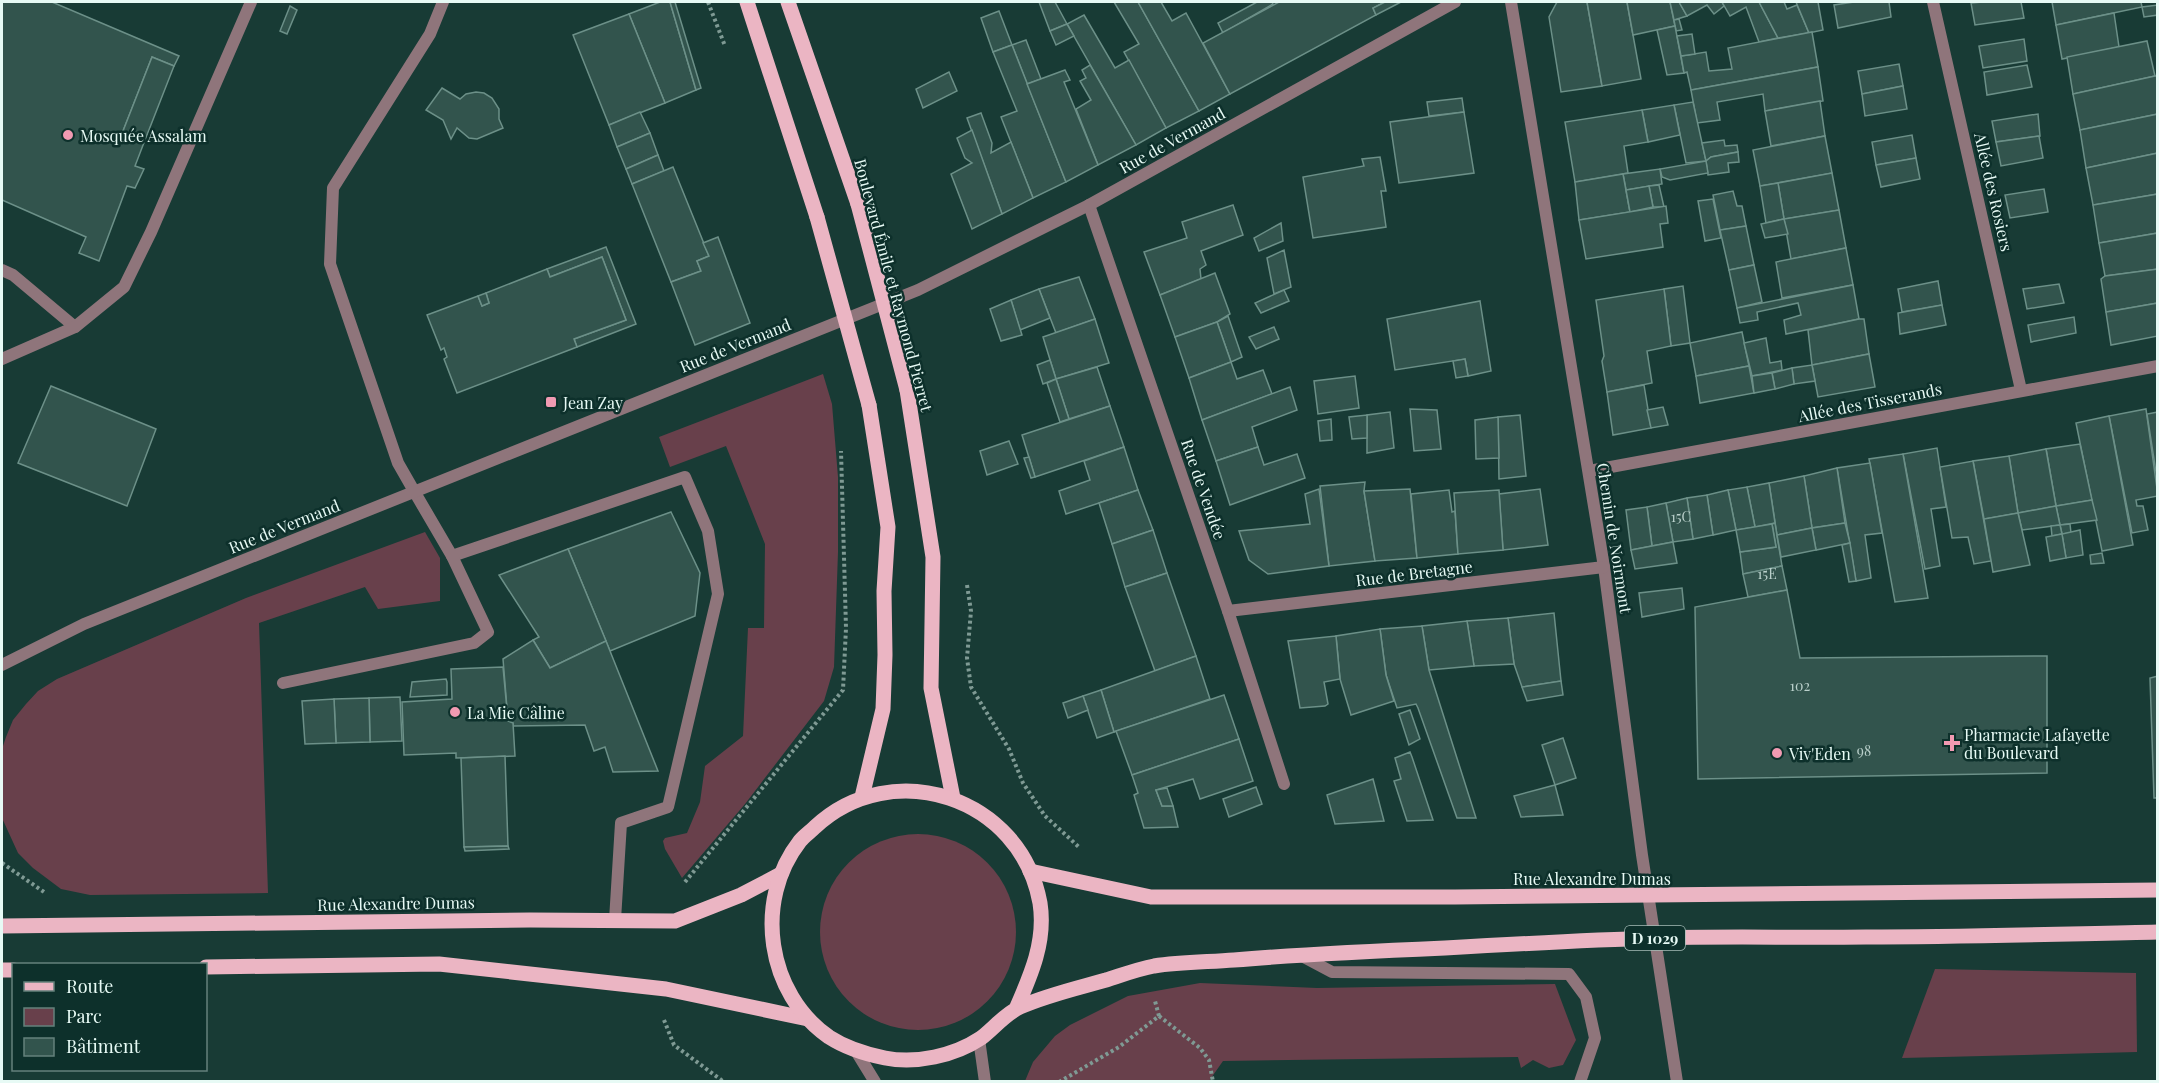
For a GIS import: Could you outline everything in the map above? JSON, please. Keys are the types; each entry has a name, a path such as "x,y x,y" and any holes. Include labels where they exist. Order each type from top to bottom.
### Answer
{"main road":[{"path":"747,2 817,217 869,405 888,527 884,591 883,709 862,797"},
{"name":"Boulevard Émile et Raymond Pierret","path":"788,2 858,204 907,390 933,557 931,688 953,798"},
{"path":"892,791 923,791 953,798 985,815 1011,840 1030,871 1040,904 1041,938 1033,971 1016,1008 980,1039 962,1048 927,1059 891,1059 856,1051 830,1037 808,1018 785,987 773,950 771,912 781,874 800,841 828,815 862,797 892,791"},
{"name":"Rue Alexandre Dumas","path":"1030,871 1151,897 1649,896 2157,890"},
{"name":"Rue Alexandre Dumas","path":"2,926 675,921 741,895 781,874"},
{"name":"D 1029","path":"1016,1008 1154,966 1299,954 1656,938 1866,938 2157,932"},
{"path":"207,967 440,964 666,989 808,1018"}],"street":[{"path":"2,359 75,327 124,287 151,232 250,2"},
{"path":"283,683 474,643 488,632 452,556 398,463 330,264 333,188 430,34 443,2"},
{"name":"Rue de Vermand","path":"2,665 84,624 918,290 1089,205 1455,2"},
{"name":"Chemin de Noirmont","path":"1510,2 1604,567 1677,1082"},
{"name":"Allée des Rosiers","path":"1934,2 2022,390"},
{"name":"Rue de Vendée","path":"1089,205 1228,611 1284,784"},
{"path":"2,270 13,275 75,327"},
{"name":"Allée des Tisserands","path":"1589,471 2157,366"},
{"path":"452,556 685,477 708,531 718,594 668,807 621,823 615,920"},
{"name":"Rue de Bretagne","path":"1228,611 1604,567"},
{"path":"1299,954 1332,972 1569,974 1586,998 1594,1038 1580,1082"},
{"path":"980,1039 985,1082"},
{"path":"856,1051 874,1082"}],"path":[{"path":"682,886 843,690 846,628 841,443"},
{"path":"965,575 971,611 967,658 971,687 1009,749 1023,783 1045,816 1061,833 1088,855"},
{"path":"1155,1001 1159,1016 1200,1048 1209,1060 1213,1082"},
{"path":"663,1016 674,1045 724,1082"},
{"path":"1059,1082 1119,1047 1159,1016"}],"green space":[{"path":"823,374 832,404 838,477 834,667 824,701 745,804 682,878 665,849 663,841 665,838 687,833 700,802 705,766 743,736 748,628 764,628 765,544 726,446 670,467 659,437"},
{"path":"425,532 440,558 440,601 378,609 365,587 259,623 268,893 90,895 61,889 33,868 18,853 2,818 2,749 13,720 38,691 57,679 246,598"},
{"path":"918,834 946,838 964,846 980,856 994,870 1012,904 1016,932 1012,960 1004,978 994,994 980,1008 946,1026 918,1030 890,1026 872,1018 856,1008 842,994 824,960 820,932 824,904 832,886 842,870 856,856 890,838"},
{"path":"1935,969 2136,973 2137,1052 1902,1058"},
{"path":"1200,983 1317,988 1555,984 1576,1040 1563,1065 1549,1068 1533,1060 1521,1068 1518,1057 1223,1061 1209,1081 1025,1081 1033,1062 1055,1036 1070,1025 1128,996"}],"building":[{"name":"Mosquée Assalam","path":"2,2 52,2 179,56 174,66 152,57 123,131 145,140 135,166 144,169 135,188 127,186 99,261 79,253 86,237 2,200"},
{"path":"660,2 670,2 696,90 665,103 629,14"},
{"path":"670,2 675,2 701,88 696,90"},
{"path":"1039,2 1055,2 1067,24 1050,31"},
{"path":"1114,2 1138,2 1199,111 1166,128 1124,52 1139,44"},
{"path":"1138,2 1161,2 1172,21 1186,13 1230,94 1199,111"},
{"path":"1257,2 1272,2 1273,4 1223,33 1218,23"},
{"path":"1279,2 1385,2 1373,8 1376,15 1230,94 1203,43"},
{"path":"1385,2 1401,2 1376,15 1373,8"},
{"path":"1557,2 1587,2 1602,86 1561,92 1549,17"},
{"path":"1587,2 1627,2 1641,79 1602,86"},
{"path":"1627,2 1670,2 1675,26 1633,35"},
{"path":"1670,2 1679,2 1687,16 1674,20"},
{"path":"1679,2 1722,2 1724,6 1714,14 1707,5 1687,16"},
{"path":"1722,2 1759,2 1778,38 1759,42 1746,7 1730,16"},
{"path":"1759,2 1784,2 1787,9 1797,5 1809,33 1778,38"},
{"path":"1796,2 1818,2 1823,30 1809,33"},
{"path":"1854,2 1889,2 1891,17 1838,28 1834,5"},
{"path":"2021,2 2024,18 1975,25 1971,3"},
{"path":"2052,2 2141,2 2142,7 2056,25"},
{"path":"2158,5 2158,15 2144,17 2142,7"},
{"path":"290,6 297,10 287,34 280,31"},
{"path":"999,11 1012,45 993,52 981,18"},
{"path":"2114,13 2119,47 2062,59 2056,25"},
{"path":"629,14 665,103 609,125 573,35"},
{"path":"1084,15 1115,68 1129,60 1166,128 1136,145 1067,24"},
{"path":"1679,19 1682,30 1676,31 1674,20"},
{"path":"1067,24 1074,36 1056,45 1050,31"},
{"path":"1675,26 1684,73 1667,75 1657,30"},
{"path":"1812,32 1818,67 1691,90 1687,72 1684,73 1681,56 1706,52 1709,71 1732,69 1728,48"},
{"path":"1692,34 1695,54 1681,56 1677,36"},
{"path":"2024,39 2027,61 1983,68 1979,46"},
{"path":"1026,40 1041,79 1027,84 1012,45"},
{"path":"2147,41 2155,76 2073,94 2067,57"},
{"path":"1012,45 1066,182 1033,198 1001,117 1017,111 993,52"},
{"path":"152,57 174,66 145,140 123,131"},
{"path":"1899,64 1903,86 1862,94 1858,71"},
{"path":"1090,65 1136,145 1098,165 1076,109 1091,100 1080,81 1086,78 1082,70"},
{"path":"2027,65 2032,87 1987,95 1984,72"},
{"path":"1818,67 1823,101 1765,111 1763,94 1717,102 1720,120 1697,123 1691,90"},
{"path":"1065,70 1070,80 1064,82 1098,165 1066,182 1027,84"},
{"path":"949,72 957,91 923,108 916,89"},
{"path":"2158,76 2158,114 2080,130 2073,94"},
{"path":"1903,86 1907,109 1865,116 1862,94"},
{"path":"442,88 460,99 466,94 476,92 484,93 492,98 499,109 499,119 503,128 477,139 469,138 457,128 451,139 443,120 426,110"},
{"path":"1462,98 1464,112 1429,116 1427,102"},
{"path":"1820,101 1825,136 1771,146 1765,111"},
{"path":"1693,102 1706,161 1686,163 1674,105"},
{"path":"1674,105 1680,135 1648,142 1642,110"},
{"path":"1642,110 1648,142 1624,146 1628,173 1575,182 1565,122"},
{"path":"640,112 650,133 617,147 609,125"},
{"path":"1464,112 1474,173 1399,183 1390,122"},
{"path":"981,113 992,143 991,153 1011,142 1033,198 1002,214 967,118"},
{"path":"2038,114 2040,136 1996,142 1992,121"},
{"path":"2158,114 2158,153 2086,168 2080,130"},
{"path":"972,130 1002,214 972,229 951,174 972,163 965,158 957,138"},
{"path":"650,133 658,155 626,169 617,147"},
{"path":"1912,135 1916,158 1876,165 1872,142"},
{"path":"1825,136 1832,173 1760,186 1753,150"},
{"path":"2039,136 2043,158 2001,166 1996,142"},
{"path":"1724,140 1725,146 1737,145 1738,152 1711,157 1706,161 1702,143"},
{"path":"1738,152 1739,162 1728,163 1729,172 1708,175 1706,161 1711,157"},
{"path":"2158,153 2158,194 2093,205 2086,168"},
{"path":"658,155 664,171 632,184 626,169"},
{"path":"1380,157 1386,191 1381,191 1386,227 1313,238 1303,177 1364,166 1362,159"},
{"path":"1916,158 1920,179 1881,187 1876,165"},
{"path":"1706,161 1708,173 1670,180 1662,177 1660,169"},
{"path":"673,167 709,256 697,261 701,271 671,282 632,184"},
{"path":"1660,169 1662,184 1626,190 1623,174"},
{"path":"1832,173 1839,210 1784,219 1778,183"},
{"path":"1623,174 1630,212 1579,220 1575,182"},
{"path":"1778,183 1784,219 1766,223 1760,186"},
{"path":"1659,185 1664,207 1653,207 1649,186"},
{"path":"1649,186 1653,207 1630,212 1626,190"},
{"path":"2044,189 2048,212 2010,218 2005,195"},
{"path":"1733,191 1737,206 1742,206 1746,226 1720,230 1713,195"},
{"path":"2158,194 2158,233 2099,243 2093,205"},
{"path":"1713,199 1721,238 1705,241 1698,201"},
{"path":"1233,205 1243,235 1201,251 1206,265 1200,269 1201,279 1160,295 1144,252 1187,238 1182,222"},
{"path":"1666,206 1668,223 1660,224 1663,247 1586,259 1579,220"},
{"path":"1839,210 1846,248 1791,259 1784,219"},
{"path":"1784,219 1788,234 1765,238 1761,224"},
{"path":"1281,223 1283,241 1259,251 1254,238"},
{"path":"1746,226 1754,265 1729,270 1720,230"},
{"path":"2158,233 2158,269 2105,276 2099,243"},
{"path":"718,237 750,323 695,345 671,282 701,271 697,261 709,256 703,243"},
{"path":"606,247 636,324 577,347 574,339 626,320 602,257 550,277 547,269"},
{"path":"1846,248 1853,285 1782,298 1776,262"},
{"path":"1284,250 1291,287 1274,294 1267,258"},
{"path":"602,257 626,320 574,339 577,347 457,393 444,359 447,357 444,348 441,350 427,315 478,296 482,306 489,303 486,293 547,269 550,277"},
{"path":"1754,265 1762,302 1737,308 1729,270"},
{"path":"2158,269 2158,303 2106,312 2101,279 2105,276"},
{"path":"1215,273 1230,314 1217,322 1175,337 1160,295"},
{"path":"1079,277 1095,319 1056,333 1039,289"},
{"path":"1938,281 1942,305 1902,312 1898,289"},
{"path":"2059,284 2064,303 2027,309 2023,289"},
{"path":"1853,285 1859,319 1786,334 1784,320 1801,315 1798,303 1757,312 1758,320 1740,323 1737,308"},
{"path":"1683,286 1690,343 1671,346 1664,289"},
{"path":"1039,289 1050,318 1020,330 1011,300"},
{"path":"1664,289 1671,346 1647,351 1652,383 1607,392 1596,300"},
{"path":"1284,290 1289,301 1261,313 1255,303"},
{"path":"486,293 489,303 482,306 478,296"},
{"path":"1011,300 1022,335 1001,341 990,309"},
{"path":"1480,301 1491,371 1468,376 1465,359 1395,370 1387,319"},
{"path":"2158,303 2158,336 2111,345 2106,312"},
{"path":"1942,305 1946,325 1900,334 1898,313"},
{"path":"1228,316 1242,357 1231,362 1217,322"},
{"path":"2074,317 2076,333 2031,342 2028,325"},
{"path":"1095,319 1109,363 1056,379 1043,337"},
{"path":"1864,319 1869,354 1812,365 1808,330"},
{"path":"1217,322 1231,362 1189,378 1175,337"},
{"path":"1274,327 1279,339 1256,349 1249,337"},
{"path":"1742,332 1749,366 1696,376 1690,343"},
{"path":"1766,338 1770,363 1781,361 1782,370 1752,376 1744,343"},
{"path":"1869,354 1875,387 1818,397 1812,365"},
{"path":"1465,359 1468,376 1456,378 1453,361"},
{"path":"1050,360 1056,379 1043,384 1037,365"},
{"path":"1231,362 1237,379 1263,370 1272,394 1202,420 1189,378"},
{"path":"1812,365 1815,381 1794,384 1792,368"},
{"path":"1749,366 1754,393 1700,403 1696,376"},
{"path":"1097,367 1110,406 1069,419 1056,379"},
{"path":"1792,368 1794,384 1775,389 1772,373"},
{"path":"1772,373 1775,389 1754,393 1752,376"},
{"path":"1355,376 1359,408 1318,414 1314,381"},
{"path":"1056,379 1069,419 1060,422 1047,383"},
{"path":"1644,385 1651,428 1613,435 1607,392"},
{"path":"51,386 156,429 127,506 18,463"},
{"path":"1290,387 1297,410 1252,427 1258,447 1216,461 1202,420"},
{"path":"1110,406 1124,447 1035,477 1022,435"},
{"path":"1663,407 1668,425 1651,428 1647,410"},
{"path":"1410,409 1437,410 1441,449 1414,451"},
{"path":"2146,409 2158,496 2136,500 2137,506 2143,506 2148,530 2132,533 2109,416"},
{"path":"1390,412 1394,448 1367,453 1367,415"},
{"path":"2158,412 2158,485 2147,414"},
{"path":"1367,415 1367,438 1352,439 1349,417"},
{"path":"1520,415 1526,476 1499,479 1498,417"},
{"path":"2109,416 2133,545 2102,551 2076,423"},
{"path":"1498,417 1499,458 1476,459 1475,420"},
{"path":"1331,419 1332,440 1320,441 1318,421"},
{"path":"1009,441 1018,464 987,475 980,451"},
{"path":"2080,444 2092,500 2056,506 2046,449"},
{"path":"1124,447 1138,490 1066,514 1059,491 1090,480 1084,461"},
{"path":"1258,447 1264,465 1297,454 1305,478 1230,505 1216,461"},
{"path":"1937,448 1946,507 1931,509 1940,566 1925,569 1903,454"},
{"path":"2046,449 2056,506 2018,513 2009,456"},
{"path":"1903,454 1928,598 1895,602 1869,459"},
{"path":"2009,456 2018,513 1984,519 1973,461"},
{"path":"1029,457 1035,477 1031,478 1024,458"},
{"path":"1973,461 1991,561 1974,564 1968,537 1952,538 1940,467"},
{"path":"1870,463 1882,533 1865,535 1871,578 1856,581 1837,468"},
{"path":"1837,468 1845,523 1812,528 1804,476"},
{"path":"1804,476 1812,528 1777,535 1769,483"},
{"path":"1365,482 1364,491 1375,561 1329,566 1320,486"},
{"path":"1769,483 1775,523 1755,527 1747,487"},
{"path":"1747,487 1755,527 1736,530 1728,490"},
{"path":"1319,489 1329,566 1268,574 1249,560 1239,531 1310,524 1305,494"},
{"path":"1410,489 1417,558 1375,561 1364,491"},
{"path":"1540,489 1548,545 1503,550 1499,494"},
{"path":"1138,490 1153,530 1112,544 1099,503"},
{"path":"1449,490 1452,512 1455,511 1458,554 1417,558 1411,494"},
{"path":"1499,490 1503,550 1458,554 1454,493"},
{"path":"1728,490 1736,530 1713,535 1707,495"},
{"path":"1707,495 1713,535 1693,539 1687,498"},
{"path":"1687,498 1693,539 1673,542 1666,503"},
{"path":"2092,500 2097,520 2060,525 2056,506"},
{"path":"1666,503 1673,542 1652,546 1647,507"},
{"path":"2056,506 2060,525 2022,530 2018,513"},
{"path":"1647,507 1652,546 1631,550 1626,510"},
{"path":"671,512 700,573 695,616 610,651 568,549"},
{"path":"2018,513 2030,565 1993,572 1984,519"},
{"path":"1775,523 1782,566 1743,574 1740,552 1776,547 1772,524"},
{"path":"1845,523 1850,543 1816,550 1812,528"},
{"path":"1772,524 1776,547 1740,552 1736,530"},
{"path":"2070,524 2071,533 2062,534 2060,525"},
{"path":"2060,525 2062,534 2052,536 2051,526"},
{"path":"1812,528 1816,550 1781,557 1777,535"},
{"path":"1153,530 1167,573 1125,587 1112,544"},
{"path":"2080,530 2083,555 2066,558 2062,534"},
{"path":"2062,534 2066,558 2050,561 2046,537"},
{"path":"1673,542 1677,563 1635,569 1631,550"},
{"path":"1850,543 1856,581 1849,582 1842,545"},
{"path":"568,549 606,641 550,668 533,640 539,637 499,575"},
{"path":"2102,553 2104,563 2091,564 2090,555"},
{"path":"1782,566 1787,590 1748,597 1743,574"},
{"path":"1167,573 1196,656 1155,671 1125,587"},
{"path":"1682,588 1684,609 1642,617 1639,593"},
{"path":"1787,590 1800,658 2047,656 2047,773 1698,779 1695,607"},
{"path":"1554,613 1561,681 1522,687 1514,664 1508,618"},
{"path":"1508,618 1514,664 1474,666 1467,621"},
{"path":"1467,621 1474,666 1429,670 1422,626"},
{"path":"1422,626 1429,670 1476,818 1457,818 1418,708 1416,704 1397,708 1386,675 1380,629"},
{"path":"1380,629 1386,675 1394,701 1351,715 1340,679 1336,636"},
{"path":"1336,636 1340,679 1324,682 1328,704 1300,708 1288,641"},
{"path":"533,640 550,668 606,641 658,771 613,772 605,747 594,751 585,725 513,726 513,723 508,721 503,659"},
{"path":"1196,656 1210,699 1114,732 1101,690"},
{"name":"La Mie Câline","path":"503,667 508,721 513,723 515,756 456,758 456,753 404,755 402,702 452,699 451,669"},
{"path":"2158,676 2158,798 2154,798 2150,678"},
{"path":"446,679 447,695 410,697 412,682"},
{"path":"1561,681 1563,695 1527,701 1522,687"},
{"path":"1101,690 1114,732 1097,738 1083,696"},
{"path":"1224,695 1239,739 1132,775 1116,731"},
{"path":"1083,696 1088,710 1068,718 1063,703"},
{"path":"400,697 402,741 370,742 369,698"},
{"path":"369,698 370,742 336,743 334,699"},
{"path":"334,699 336,743 305,744 302,701"},
{"path":"1410,710 1420,739 1409,745 1399,714"},
{"path":"1563,738 1576,778 1555,785 1542,745"},
{"path":"1239,739 1253,781 1200,799 1193,779 1156,790 1162,806 1173,806 1178,827 1144,828 1134,795 1138,793 1132,775"},
{"path":"1410,752 1433,820 1407,821 1394,781 1401,779 1395,758"},
{"path":"505,756 508,846 464,847 461,758"},
{"path":"1373,779 1384,821 1335,824 1327,795"},
{"path":"1555,785 1563,815 1521,817 1514,796"},
{"path":"1256,787 1262,804 1229,817 1223,799"},
{"path":"1167,788 1173,806 1162,806 1156,790"},
{"path":"508,846 509,849 465,851 464,847"}],"place":[{"name":"Mosquée Assalam","path":"68,135"},
{"name":"Jean Zay","path":"551,402"},
{"name":"La Mie Câline","path":"455,712"},
{"name":"Pharmacie Lafayette du Boulevard","path":"1952,743"},
{"name":"Viv'Eden","path":"1777,753"}]}
